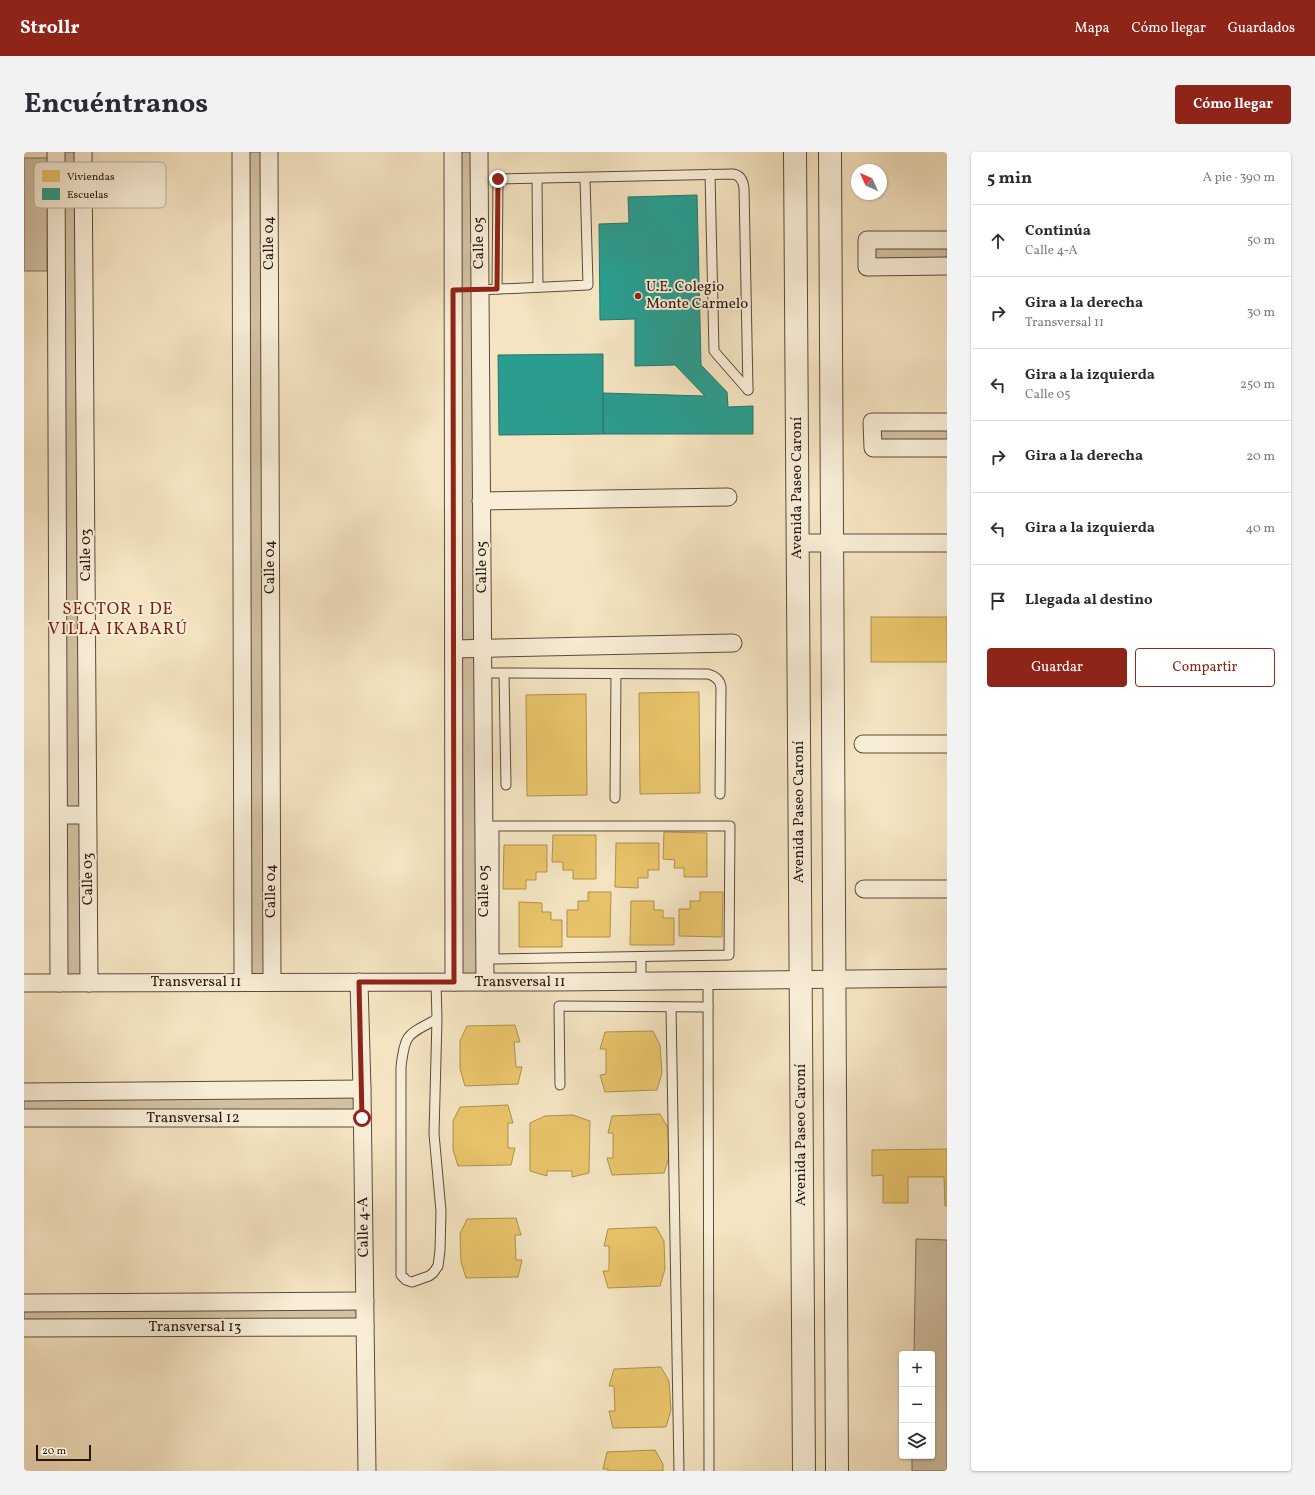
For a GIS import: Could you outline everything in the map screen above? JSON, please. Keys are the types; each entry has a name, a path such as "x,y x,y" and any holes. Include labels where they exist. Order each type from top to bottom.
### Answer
{"street":[{"name":"Calle 03","path":"56,152 56,162"},
{"name":"Calle 03","path":"82,152 82,162"},
{"name":"Calle 04","path":"241,152 243,982"},
{"name":"Calle 04","path":"269,152 272,982"},
{"name":"Calle 05","path":"453,152 454,982"},
{"name":"Calle 05","path":"479,152 485,982"},
{"name":"Avenida Paseo Caroní","path":"795,152 804,1471"},
{"path":"830,152 837,1471"},
{"name":"Calle 03","path":"56,208 59,983"},
{"name":"Calle 03","path":"82,208 89,983"},
{"path":"947,240 867,240 867,267 947,266"},
{"path":"453,290 480,290"},
{"path":"947,422 872,422 872,448 947,448"},
{"path":"454,511 481,506 728,497"},
{"path":"797,543 947,543"},
{"path":"454,571 482,571"},
{"path":"454,649 733,644"},
{"path":"59,651 86,651"},
{"path":"243,662 270,662"},
{"path":"863,744 947,744"},
{"path":"59,816 87,815"},
{"path":"864,889 947,889"},
{"name":"Transversal 11","path":"24,983 485,982 947,978"},
{"name":"Calle 4-A","path":"359,982 362,1089 367,1471"},
{"name":"Transversal 12","path":"24,1092 362,1089"},
{"path":"70,1118 72,1091"},
{"name":"Transversal 12","path":"24,1118 362,1118"},
{"name":"Transversal 13","path":"24,1303 365,1301"},
{"path":"68,1328 69,1302"},
{"name":"Transversal 13","path":"24,1328 365,1327"}],"lane":[{"path":"497,289 498,179 710,174 738,175 744,183 748,390 714,351 710,174"},
{"path":"537,178 538,287"},
{"path":"480,290 588,286 585,178"},
{"path":"482,673 708,674 715,677 721,688 720,794"},
{"path":"504,674 506,785"},
{"path":"615,798 616,674"},
{"path":"494,826 730,826 730,956 641,957 494,959 494,826"},
{"path":"641,957 641,981"},
{"path":"708,980 709,1471"},
{"path":"436,982 437,1019 434,1134 441,1211 440,1250 438,1266 434,1273 412,1282 406,1280 400,1275 401,1067 404,1047 408,1036 417,1029 437,1019"},
{"path":"560,1085 559,1006 708,1007"},
{"path":"671,1007 680,1471"}],"shaded area":[{"path":"57,152 83,152 83,162 57,162"},
{"path":"241,152 268,152 271,982 244,982"},
{"path":"453,152 479,152 485,982 454,982"},
{"path":"24,158 48,158 48,162 34,162 34,208 48,208 47,271 24,271"},
{"path":"57,208 83,208 89,983 60,983"},
{"path":"867,240 947,240 947,266 867,267"},
{"path":"872,422 947,422 947,448 873,448"},
{"path":"363,1090 363,1117 24,1118 24,1092"},
{"path":"916,1239 947,1240 947,1471 912,1471 912,1459 935,1459 935,1351 914,1351"},
{"path":"365,1301 366,1326 24,1328 24,1303"}],"building: Viviendas":[{"path":"871,617 947,617 947,662 871,662"},
{"path":"699,692 700,793 640,794 639,693"},
{"path":"586,694 587,795 527,796 526,695"},
{"path":"664,832 707,833 707,877 684,877 684,868 674,868 675,860 663,859"},
{"path":"553,835 596,835 596,879 573,879 573,870 563,870 563,862 552,862"},
{"path":"616,843 659,843 659,870 648,870 648,878 638,878 638,888 615,887"},
{"path":"504,845 547,845 547,872 536,872 536,880 526,880 526,889 503,889"},
{"path":"588,892 611,892 610,937 567,937 567,910 578,910 578,901 588,901"},
{"path":"700,892 723,892 722,937 679,936 679,909 690,909 690,901 700,901"},
{"path":"631,901 654,901 654,910 663,910 663,918 674,918 674,945 630,945"},
{"path":"519,902 542,903 542,912 551,912 551,920 562,920 562,947 519,947"},
{"path":"515,1025 520,1042 514,1042 516,1067 522,1067 518,1084 465,1086 460,1069 460,1041 467,1026"},
{"path":"653,1031 660,1045 662,1073 657,1090 605,1092 600,1075 606,1074 606,1049 600,1049 605,1032"},
{"path":"508,1105 513,1123 508,1123 508,1148 515,1148 511,1165 458,1166 453,1150 453,1121 460,1107"},
{"path":"660,1114 668,1128 669,1157 664,1173 612,1175 607,1158 613,1158 613,1133 608,1133 612,1116"},
{"path":"573,1115 590,1121 589,1173 572,1177 572,1171 547,1171 547,1176 530,1171 530,1123 545,1116"},
{"path":"947,1149 947,1206 945,1206 944,1177 908,1177 908,1203 883,1203 883,1175 872,1176 872,1150"},
{"path":"516,1218 521,1235 515,1235 516,1260 522,1260 518,1277 466,1278 461,1262 460,1234 467,1219"},
{"path":"656,1227 664,1241 665,1269 660,1286 608,1288 603,1271 609,1271 609,1246 604,1246 608,1229"},
{"path":"661,1367 669,1381 671,1410 666,1427 613,1428 609,1411 615,1411 614,1386 609,1386 614,1369"},
{"path":"655,1450 663,1464 663,1471 608,1471 608,1469 603,1469 607,1452"}],"building: Escuelas":[{"path":"697,195 701,365 727,392 728,407 753,406 753,434 603,434 603,393 705,396 675,365 635,366 635,319 600,320 599,224 629,223 628,197"},
{"path":"603,354 603,434 499,435 498,355"}],"place":[{"name":"U.E. Colegio Monte Carmelo","path":"638,296"}],"district":[{"name":"SECTOR 1 DE VILLA IKABARÚ","path":"118,619"}],"route":[{"path":"362,1118 359,982 454,982 453,290 497,289 498,179"}]}
